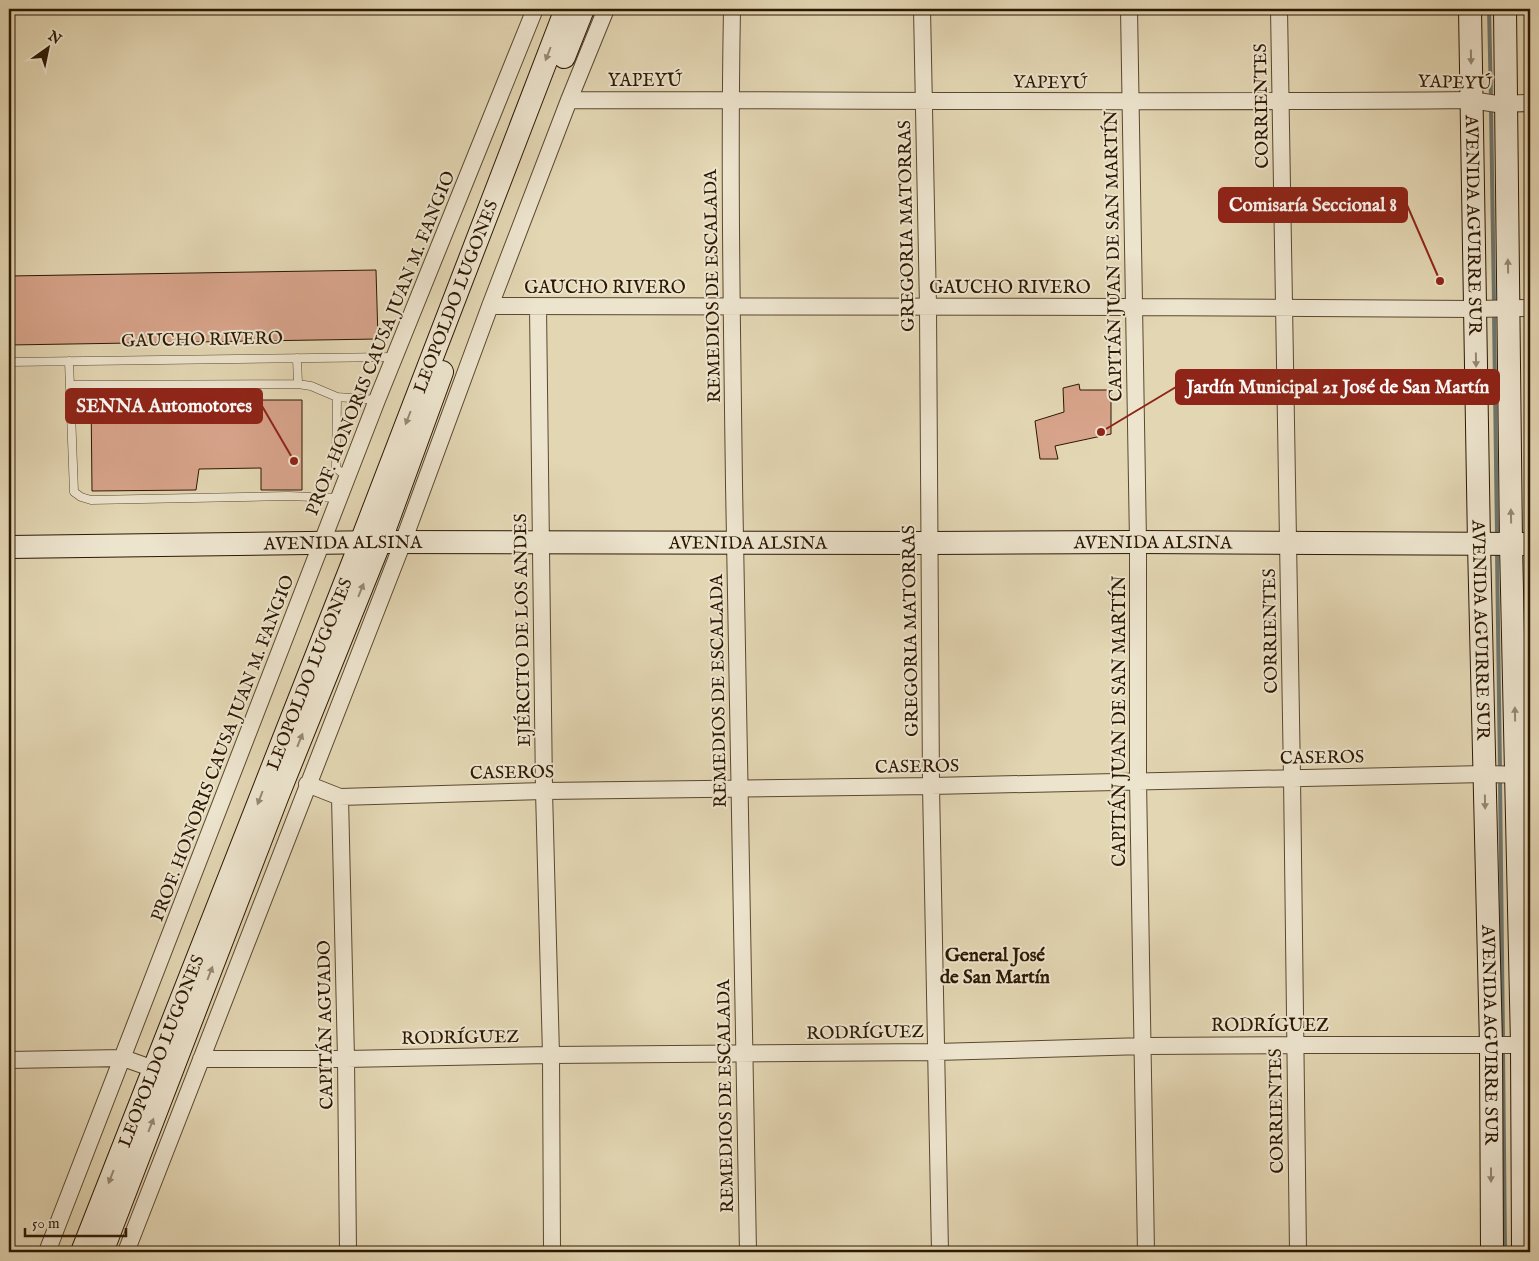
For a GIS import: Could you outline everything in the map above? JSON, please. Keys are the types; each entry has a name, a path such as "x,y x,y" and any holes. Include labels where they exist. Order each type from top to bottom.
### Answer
{"main road":[{"name":"LEOPOLDO LUGONES","path":"102,1252 278,795 566,9"},
{"name":"LEOPOLDO LUGONES","path":"82,1252 154,1069 467,304 582,9"},
{"name":"AVENIDA AGUIRRE SUR","path":"1470,9 1489,102 1513,308 1502,544 1485,774 1510,1045 1527,1185 1523,1252"},
{"name":"AVENIDA AGUIRRE SUR","path":"1492,1252 1510,1045 1523,775 1479,309 1489,102 1505,9"},
{"name":"AVENIDA ALSINA","path":"9,547 323,542 1288,542 1502,544"}],"street":[{"name":"PROF. HONORIS CAUSA JUAN M. FANGIO","path":"47,1252 378,400 535,9"},
{"path":"126,1252 403,542 490,306 606,9"},
{"name":"REMEDIOS DE ESCALADA","path":"732,9 730,100 735,542 748,1252"},
{"name":"GREGORIA MATORRAS","path":"922,9 928,307 931,786 940,1252"},
{"name":"CAPITÁN JUAN DE SAN MARTÍN","path":"1129,9 1138,542 1138,781 1146,1252"},
{"name":"CORRIENTES","path":"1279,9 1298,1252"},
{"name":"YAPEYÚ","path":"569,100 1489,102 1530,104"},
{"name":"GAUCHO RIVERO","path":"490,306 1513,308"},
{"name":"EJÉRCITO DE LOS ANDES","path":"538,307 544,791 551,1055 552,1252"},
{"name":"CASEROS","path":"307,784 340,796 544,791 931,786 1292,777 1523,775"},
{"name":"CAPITÁN AGUADO","path":"340,796 348,1252"},
{"name":"RODRÍGUEZ","path":"201,1059 936,1052 1144,1046 1510,1045"},
{"path":"9,1060 123,1058 154,1069"}],"lane":[{"name":"GAUCHO RIVERO","path":"9,362 396,357"},
{"path":"297,358 298,384"},
{"path":"69,361 74,492 81,497 91,500 288,496 340,498"},
{"path":"70,385 298,384 311,386 337,398 378,400"},
{"path":"337,398 336,468 348,478"}],"building":[{"path":"376,270 378,339 9,345 9,276"},
{"path":"1079,384 1080,390 1111,390 1111,434 1055,446 1058,459 1040,459 1035,421 1064,412 1063,388"},
{"path":"194,395 195,410 260,410 260,400 302,400 302,490 261,490 261,468 199,469 196,490 92,491 91,396"}],"waterway":[{"path":"1489,9 1491,99"},
{"path":"1491,108 1494,304"},
{"path":"1494,313 1497,536"},
{"path":"1497,551 1500,771"},
{"path":"1500,778 1503,1041"},
{"path":"1503,1048 1505,1252"}],"place":[{"name":"Comisaría Seccional 8","path":"1440,281"},
{"name":"Jardín Municipal 21 José de San Martín","path":"1101,432"},
{"name":"SENNA Automotores","path":"294,461"}],"district":[{"name":"General José de San Martín","path":"995,965"}]}
